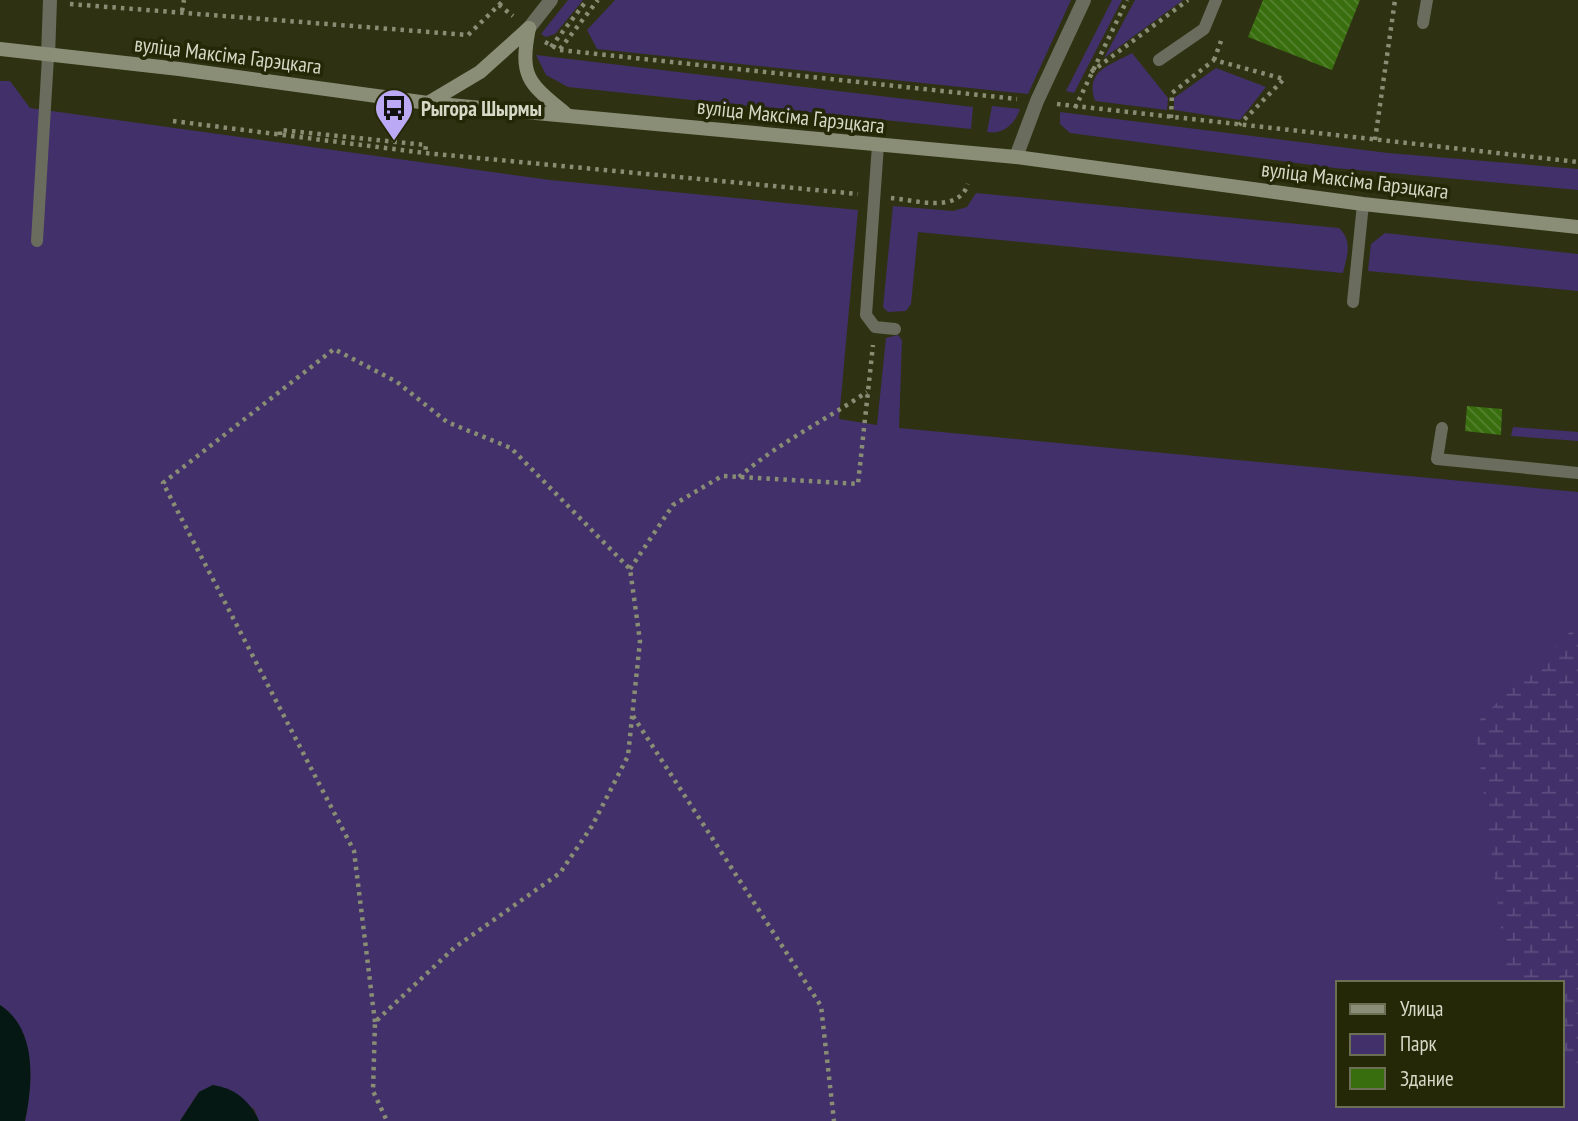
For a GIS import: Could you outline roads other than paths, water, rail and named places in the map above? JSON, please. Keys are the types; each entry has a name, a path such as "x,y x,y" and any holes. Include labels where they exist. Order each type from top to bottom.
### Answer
{"main road":[{"path":"428,103 480,72 529,28"},
{"path":"529,28 523,59 527,75 536,89 566,114"},
{"name":"вуліца Максіма Гарэцкага","path":"0,49 48,57 179,69 428,103 1016,157 1363,204 1578,228"}],"street":[{"path":"529,28 551,0"},
{"path":"1016,157 1037,101 1084,0"},
{"path":"48,57 50,1"}],"lane":[{"path":"1159,60 1204,29 1216,0"},
{"path":"1423,23 1427,0"},
{"path":"37,241 48,57"},
{"path":"878,145 866,314 875,327 895,329"},
{"path":"1353,302 1363,204"},
{"path":"1442,428 1437,459 1578,473"}],"place":[{"name":"Рыгора Шырмы","path":"394,142"}]}
